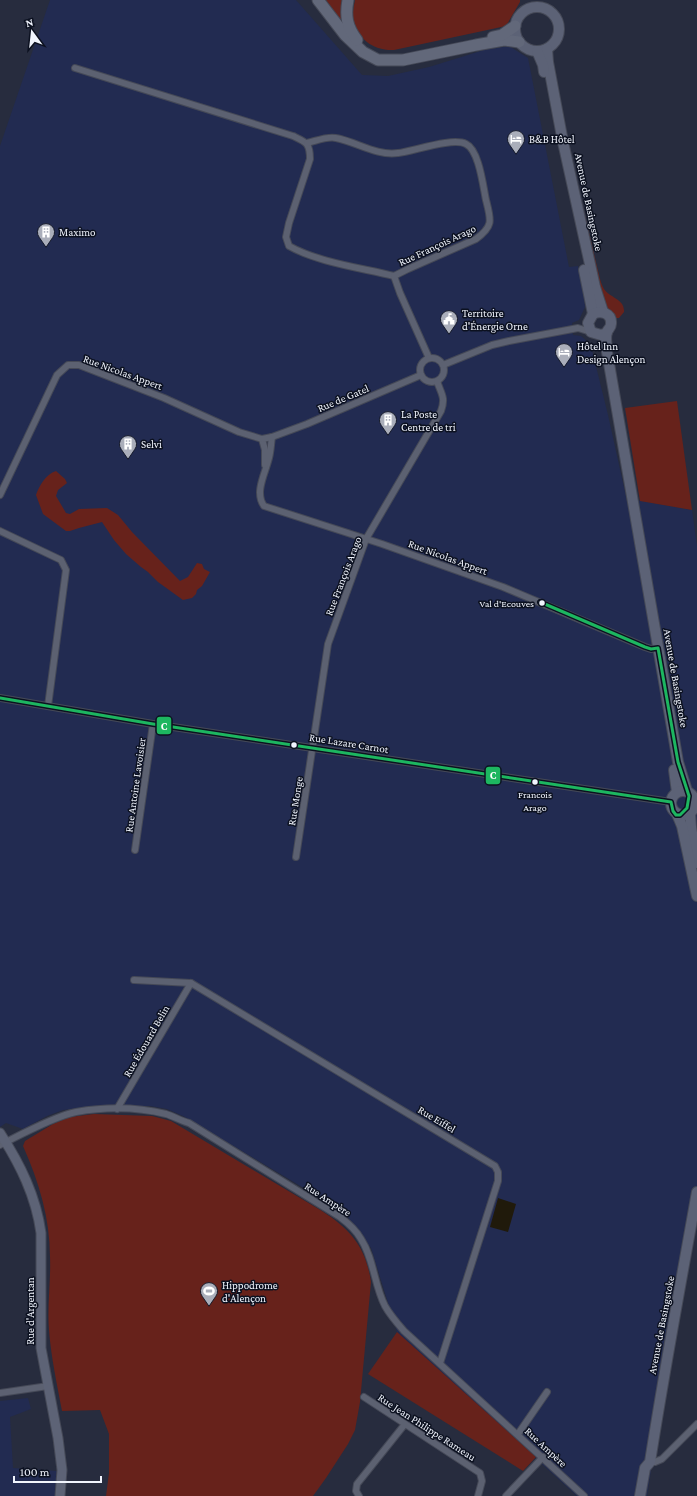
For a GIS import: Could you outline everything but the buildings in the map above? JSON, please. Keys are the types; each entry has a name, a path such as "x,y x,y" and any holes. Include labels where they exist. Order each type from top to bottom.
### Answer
{"highway":[{"path":"318,0 345,35 363,52 378,60 403,60 504,40 519,42"},
{"path":"348,0 346,12 350,32 365,48 379,56 403,56 502,35 515,26"}],"main road":[{"path":"526,11 528,0"},
{"path":"540,4 554,16 558,23 559,30 557,38 553,44 547,49 537,51 530,50 519,42 515,32 515,26 521,15 540,4"},
{"name":"Avenue de Basingstoke","path":"547,49 548,62 563,142 595,287 595,315"},
{"name":"Avenue de Basingstoke","path":"537,51 543,65 595,315"},
{"path":"595,315 608,316 611,322 610,328 599,333 588,326 595,315"},
{"name":"Avenue de Basingstoke","path":"599,333 646,593 654,648 678,762 682,791"},
{"path":"677,814 684,815 693,811 696,803 693,795 682,791 672,798 671,802 672,809 677,814 682,826 697,896"},
{"path":"690,813 697,866"},
{"name":"Rue d'Argentan","path":"0,1133 3,1144 31,1191 38,1214 41,1233 41,1348 56,1425 61,1463 60,1496"},
{"name":"Avenue de Basingstoke","path":"640,1496 645,1468 650,1462 668,1348 697,1192"}],"street":[{"path":"75,68 293,136 306,143 310,150 310,159 289,223 286,237 289,246 298,251 316,257 394,276"},
{"name":"Rue François Arago","path":"306,143 323,138 335,137 382,153 397,154 456,141 467,144 475,153 490,214 490,226 485,233 476,239 394,276 428,358"},
{"path":"578,328 595,315"},
{"path":"443,365 492,345 578,328 599,333"},
{"path":"428,358 438,359 443,365 443,376 437,381 431,382 426,381 421,375 419,369 421,364 428,358"},
{"name":"Rue Nicolas Appert","path":"0,495 58,375 68,365 79,365 164,398 239,432 262,439 272,437 270,454 260,495 264,506 366,539 524,595 654,648"},
{"name":"Rue de Gatel","path":"272,437 307,424 421,375"},
{"name":"Rue François Arago","path":"313,748 328,644 366,539 441,411 444,399 437,381"},
{"name":"Rue Nicolas Appert","path":"262,439 265,450 266,468"},
{"path":"0,531 60,560 66,570 48,706"},
{"name":"Rue Lazare Carnot","path":"0,698 153,724 671,802"},
{"name":"Rue Antoine Lavoisier","path":"136,850 153,724"},
{"name":"Rue Monge","path":"296,857 313,748"},
{"path":"134,980 191,983"},
{"name":"Rue Édouard Belin","path":"117,1108 191,983"},
{"name":"Rue Eiffel","path":"191,983 495,1166 498,1172 498,1181 440,1363"},
{"name":"Rue Ampère","path":"3,1144 45,1123 71,1114 117,1108 166,1115 189,1124 340,1217 350,1225 361,1238 370,1258 378,1287 391,1316 404,1331 584,1496"},
{"path":"0,1393 48,1386"},
{"path":"518,1434 547,1392"},
{"name":"Rue Jean Philippe Rameau","path":"364,1397 480,1473 482,1482 478,1496"},
{"path":"359,1496 356,1491 357,1484 405,1424"},
{"path":"650,1462 655,1462 662,1459 697,1424"},
{"path":"506,1496 542,1457"}],"shaded area":[{"path":"50,0 296,0 362,75 388,76 429,67 484,50 509,46 528,58 569,267 578,266 583,288 585,307 579,320 572,323 573,335 581,336 588,342 592,350 627,501 636,500 692,510 697,546 697,1207 682,1303 657,1432 647,1496 577,1496 397,1332 371,1248 344,1212 183,1116 167,1109 150,1106 97,1106 63,1110 47,1116 23,1129 6,1123 0,1127 0,146"},
{"path":"326,0 342,0 341,21"},
{"path":"355,0 520,0 520,2 506,26 394,50 387,50 373,46 362,38 358,32 353,19"},
{"path":"572,161 600,279 604,289 620,301 624,308 624,312 619,318 615,318 604,306"},
{"path":"677,401 692,510 640,501 625,408"},
{"path":"56,471 65,479 67,483 58,490 56,496 66,513 70,514 79,509 107,508 118,515 132,532 180,581 188,577 197,563 202,564 204,569 210,572 202,586 197,590 196,594 192,598 183,600 158,582 126,554 102,522 66,531 43,514 36,495 43,481"},
{"name":"Hippodrome d'Alençon","path":"94,1114 152,1116 171,1121 322,1211 341,1225 356,1240 369,1270 371,1282 360,1402 355,1430 348,1444 313,1496 106,1496 109,1473 109,1434 100,1410 62,1411 49,1330 48,1312 50,1266 46,1214 39,1187 23,1146 25,1141 53,1124 70,1117"},
{"path":"498,1198 516,1204 508,1232 490,1227"},
{"path":"397,1332 536,1457 523,1471 368,1374"},
{"path":"28,1398 31,1409 10,1417 13,1468 57,1471 56,1496 0,1496 0,1401"}],"transit line":[{"name":"C","path":"0,698 153,724 671,802 673,811 676,815 680,815 687,808 689,796 678,762 658,648 651,649 645,647 540,602"}],"place":[{"name":"B&B Hôtel","path":"516,154"},
{"name":"Maximo","path":"46,247"},
{"name":"Territoire d'Énergie Orne","path":"449,334"},
{"name":"Hôtel Inn Design Alençon","path":"564,367"},
{"name":"La Poste Centre de tri","path":"388,435"},
{"name":"Selvi","path":"128,459"},
{"name":"Val d'Ecouves","path":"542,603"},
{"name":"Francois Arago","path":"535,782"},
{"name":"Hippodrome d'Alençon","path":"209,1306"}]}
